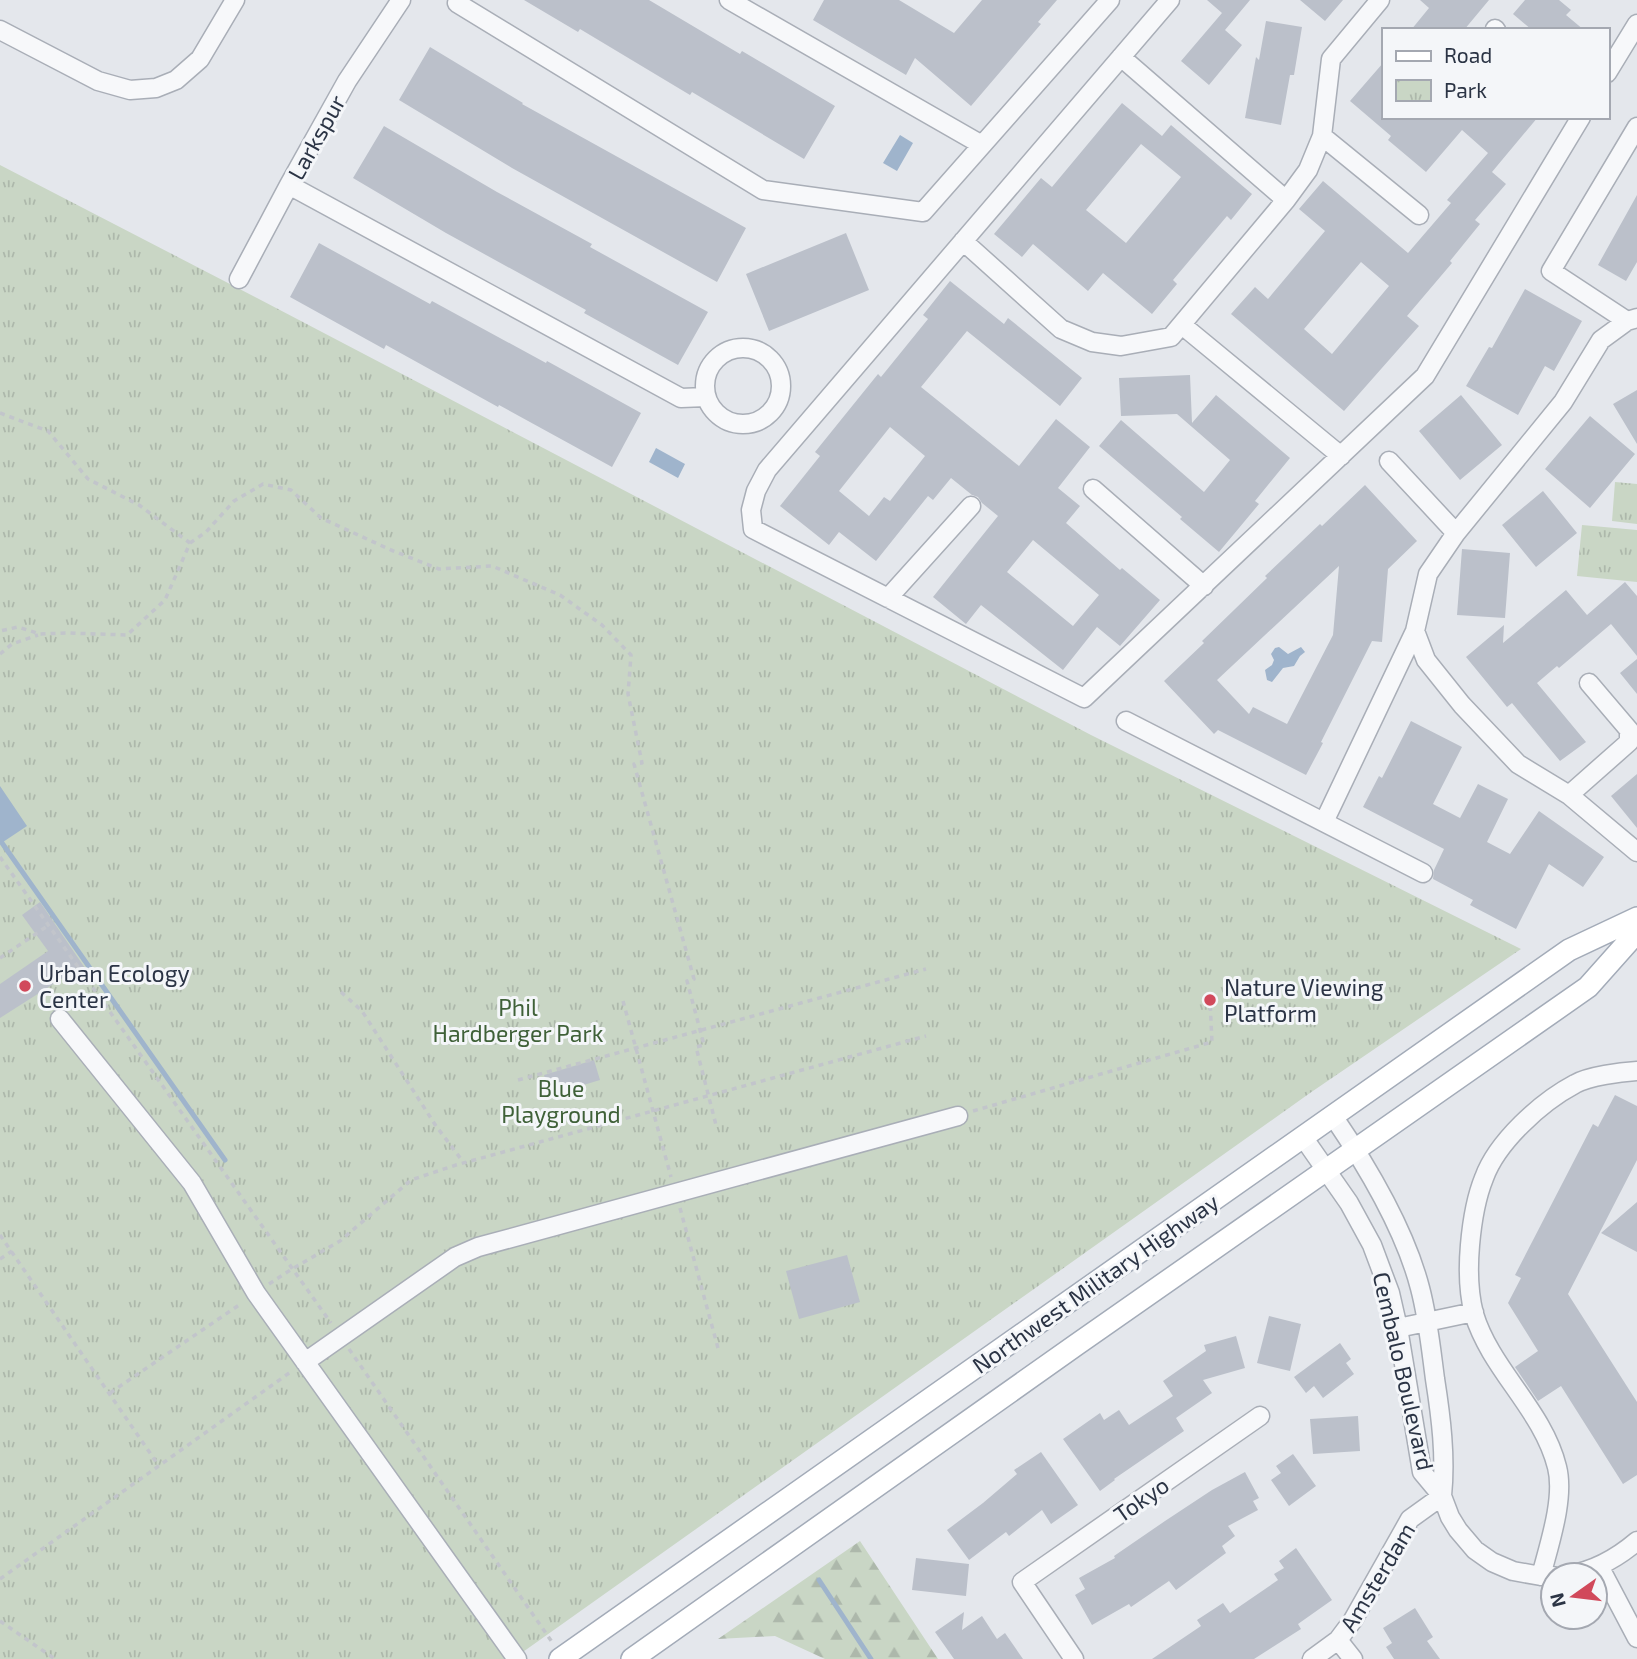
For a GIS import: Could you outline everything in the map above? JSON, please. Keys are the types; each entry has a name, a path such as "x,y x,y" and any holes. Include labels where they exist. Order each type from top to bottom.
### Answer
{"main road":[{"name":"Northwest Military Highway","path":"557,1651 1303,1137 1569,950 1637,918"},
{"name":"Northwest Military Highway","path":"632,1659 1587,986 1637,932"}],"street":[{"path":"0,30 98,81 130,90 156,88 176,80 200,59 235,0"},
{"name":"Larkspur","path":"239,279 347,81 401,0"},
{"path":"729,0 982,145"},
{"path":"457,3 764,190 923,212 1110,0"},
{"path":"1170,0 767,470 756,491 751,510 753,529 1084,698 1426,376 1580,119"},
{"path":"963,242 1061,328 1092,342 1121,346 1171,337 1308,170 1322,136 1331,59 1380,0"},
{"path":"1609,71 1633,31"},
{"path":"1121,57 1286,200"},
{"path":"1324,822 1415,631 1428,573 1456,533 1563,402 1601,340 1632,319 1551,271 1637,127"},
{"path":"1322,136 1419,215"},
{"path":"289,184 681,398 706,397"},
{"path":"1182,325 1341,456"},
{"path":"747,348 761,353 773,363 780,376 781,390 777,405 767,416 754,423 739,425 725,420 714,410 706,397 705,382 710,368 719,357 732,350 747,348"},
{"path":"1389,461 1456,533"},
{"path":"1093,489 1204,586"},
{"path":"888,598 971,506"},
{"path":"1415,631 1426,660 1462,705 1518,764 1569,795 1637,852"},
{"path":"1569,795 1629,742 1629,730 1589,682"},
{"path":"1126,720 1423,873"},
{"path":"60,1019 192,1183 256,1293 517,1659"},
{"path":"1549,1561 1558,1505 1558,1471 1551,1444 1486,1343 1474,1312 1468,1272 1472,1218 1484,1176 1500,1148 1542,1107 1577,1082 1637,1071"},
{"path":"305,1362 455,1256 478,1247 958,1116"},
{"name":"Cembalo Boulevard","path":"1333,1116 1356,1150 1384,1202 1402,1238 1420,1287 1438,1394 1445,1469 1442,1496"},
{"name":"Cembalo Boulevard","path":"1303,1137 1349,1203 1371,1245 1390,1293 1422,1472 1442,1496 1450,1517 1475,1550 1513,1571 1539,1575"},
{"path":"1398,1328 1474,1312"},
{"name":"Tokyo","path":"1074,1659 1022,1582 1260,1416"},
{"name":"Amsterdam","path":"1312,1659 1338,1640 1353,1620 1410,1519 1442,1496"},
{"path":"1607,1561 1637,1541"},
{"path":"1609,1585 1637,1638"},
{"path":"1338,1640 1353,1659"}],"path":[{"path":"0,413 48,431 88,479 139,505 190,542"},
{"path":"0,654 12,644 40,634 127,635 165,600 190,542 206,532 234,501 263,484 291,490 321,518 439,569 492,566 560,595 602,625 631,655 628,694 642,763 634,764 694,979 687,981 704,1045 696,1047 716,1125"},
{"path":"0,631 18,627 40,634"},
{"path":"0,858 341,1337 557,1651"},
{"path":"0,958 49,925"},
{"path":"518,1080 926,969"},
{"path":"341,992 362,1011 436,1126 464,1163"},
{"path":"958,1116 1212,1042 1210,1000"},
{"path":"623,1001 718,1348"},
{"path":"110,1393 292,1269 340,1241 411,1180 464,1163 926,1036"},
{"path":"0,1235 159,1466"},
{"path":"0,1259 12,1251"},
{"path":"0,1579 305,1362"},
{"path":"0,1621 55,1659"}],"green space":[{"name":"Phil Hardberger Park","path":"0,165 1091,735 1521,949 1310,1093 513,1659 0,1659"},
{"path":"1615,482 1637,484 1637,524 1612,521"},
{"path":"1582,525 1637,530 1637,582 1577,576"},
{"path":"860,1541 938,1659 825,1659 775,1636 718,1639"}],"water":[{"path":"900,135 913,143 897,171 883,163"},
{"path":"656,448 685,464 678,478 649,462"},
{"path":"1279,647 1288,654 1301,647 1305,652 1294,666 1283,668 1272,682 1267,680 1265,670 1272,665 1274,660 1271,654"},
{"path":"0,786 27,826 0,844"}],"building":[{"path":"524,0 649,0 835,106 804,159 692,92 690,95 580,29 578,32"},
{"path":"824,0 899,0 954,33 982,0 1057,0 1038,22 1041,24 971,106 915,58 906,75 813,20"},
{"path":"1207,0 1250,0 1225,30 1242,45 1209,85 1181,61 1222,13"},
{"path":"1300,0 1343,0 1325,21"},
{"path":"1420,0 1489,0 1466,28 1413,28 1429,8"},
{"path":"1525,0 1559,0 1571,10 1566,15 1582,28 1530,28 1513,14"},
{"path":"1266,21 1302,27 1294,75 1290,75 1281,125 1245,118 1256,57 1259,60"},
{"path":"430,47 522,104 746,228 717,282 512,168 399,100"},
{"path":"1382,64 1382,119 1536,119 1492,172 1506,184 1475,220 1480,224 1450,261 1452,263 1407,316 1419,326 1344,411 1231,314 1255,287 1268,299 1325,231 1299,209 1323,181 1408,253 1451,203 1447,200 1488,153 1462,130 1426,172 1388,140 1391,136 1350,101","holes":["1361,262 1389,286 1332,354 1304,329"]},
{"path":"1122,103 1162,136 1171,125 1252,194 1231,220 1227,216 1173,280 1177,284 1152,314 1103,273 1088,291 1033,244 1022,257 994,234 1041,178 1052,187","holes":["1141,144 1181,177 1126,243 1086,210"]},
{"path":"384,126 592,244 590,247 708,312 678,365 353,178"},
{"path":"1637,195 1637,262 1626,281 1598,265"},
{"path":"846,233 869,290 769,331 746,274"},
{"path":"319,243 430,304 432,301 641,413 612,467 386,345 384,349 290,297"},
{"path":"950,281 1004,324 1008,318 1082,378 1060,406 967,331 921,387 1019,466 1056,419 1090,447 1058,488 1080,506 1066,523 1120,570 1122,568 1160,600 1120,646 1097,627 1063,670 981,605 966,624 933,597 998,516 978,497 951,478 933,500 928,496 876,561 839,532 829,545 780,506 820,456 815,452 878,374 881,377 928,319 923,315","holes":["890,427 925,456 890,501 884,497 869,516 839,491","1033,540 1099,595 1073,626 1007,572"]},
{"path":"1525,289 1582,321 1554,371 1545,366 1518,415 1466,386 1489,347 1492,348"},
{"path":"1190,375 1192,423 1216,395 1290,458 1255,501 1259,504 1219,552 1099,446 1121,420 1204,492 1230,460 1177,414 1121,416 1119,378"},
{"path":"1637,390 1637,444 1613,404"},
{"path":"1461,395 1502,445 1460,480 1419,431"},
{"path":"1590,416 1635,454 1590,508 1545,469"},
{"path":"1365,485 1417,541 1388,569 1382,642 1372,641 1306,775 1218,730 1214,734 1164,681 1267,578 1265,576 1320,524 1322,526","holes":["1339,566 1333,635 1287,724 1253,707 1249,714 1217,680"]},
{"path":"1543,491 1577,533 1536,567 1502,525"},
{"path":"1462,549 1510,553 1505,618 1457,615"},
{"path":"1625,582 1637,596 1637,656 1611,624 1537,683 1586,742 1560,761 1512,703 1507,707 1466,657 1504,625 1503,643 1566,590 1587,615"},
{"path":"1637,659 1637,694 1620,673"},
{"path":"1411,721 1462,747 1433,804 1460,818 1478,784 1508,799 1487,842 1510,854 1539,811 1604,857 1583,887 1549,864 1516,929 1470,905 1473,900 1433,879 1434,870 1444,849 1363,807 1379,776 1382,778"},
{"path":"1637,774 1637,828 1611,796"},
{"path":"40,902 89,974 76,984 69,974 0,1018 0,984 48,951 22,915"},
{"path":"594,1060 600,1080 550,1095 544,1075"},
{"path":"1615,1095 1637,1106 1637,1160 1568,1294 1637,1402 1637,1475 1623,1484 1561,1386 1538,1401 1515,1367 1538,1351 1508,1303 1521,1278 1515,1275 1593,1124 1598,1127"},
{"path":"1637,1202 1637,1252 1601,1233"},
{"path":"847,1255 860,1302 799,1319 786,1271"},
{"path":"1269,1316 1301,1324 1290,1371 1257,1363"},
{"path":"1236,1336 1245,1368 1203,1380 1212,1393 1176,1418 1184,1431 1100,1491 1063,1439 1100,1413 1104,1420 1119,1410 1129,1425 1173,1396 1163,1381 1206,1351 1204,1345"},
{"path":"1340,1343 1351,1359 1346,1363 1354,1374 1323,1398 1314,1386 1306,1393 1294,1377"},
{"path":"1358,1416 1360,1451 1313,1454 1310,1419"},
{"path":"1041,1452 1078,1505 1051,1524 1042,1510 1009,1536 1006,1532 969,1560 947,1530 1017,1474 1014,1470"},
{"path":"1293,1454 1316,1486 1289,1506 1271,1480 1281,1473 1276,1466"},
{"path":"1245,1472 1259,1498 1253,1501 1258,1510 1228,1526 1235,1536 1222,1546 1226,1553 1176,1590 1169,1581 1131,1607 1129,1604 1092,1625 1075,1595 1085,1589 1079,1578 1115,1558 1114,1556 1212,1490"},
{"path":"1296,1548 1332,1600 1298,1624 1301,1629 1254,1659 1152,1659 1201,1626 1197,1620 1223,1603 1230,1613 1278,1580 1274,1574 1284,1568 1279,1561"},
{"path":"916,1558 969,1564 966,1596 912,1590"},
{"path":"1415,1608 1433,1637 1427,1641 1440,1659 1394,1659 1386,1647 1392,1643 1383,1628"},
{"path":"964,1612 962,1630 982,1616 997,1639 1005,1633 1023,1659 954,1659 935,1632"}],"waterway":[{"path":"0,837 225,1160"},
{"path":"819,1580 871,1659"}],"place":[{"name":"Urban Ecology Center","path":"25,986"},
{"name":"Nature Viewing Platform","path":"1210,1000"}],"park label":[{"name":"Blue Playground","path":"561,1101"}]}
